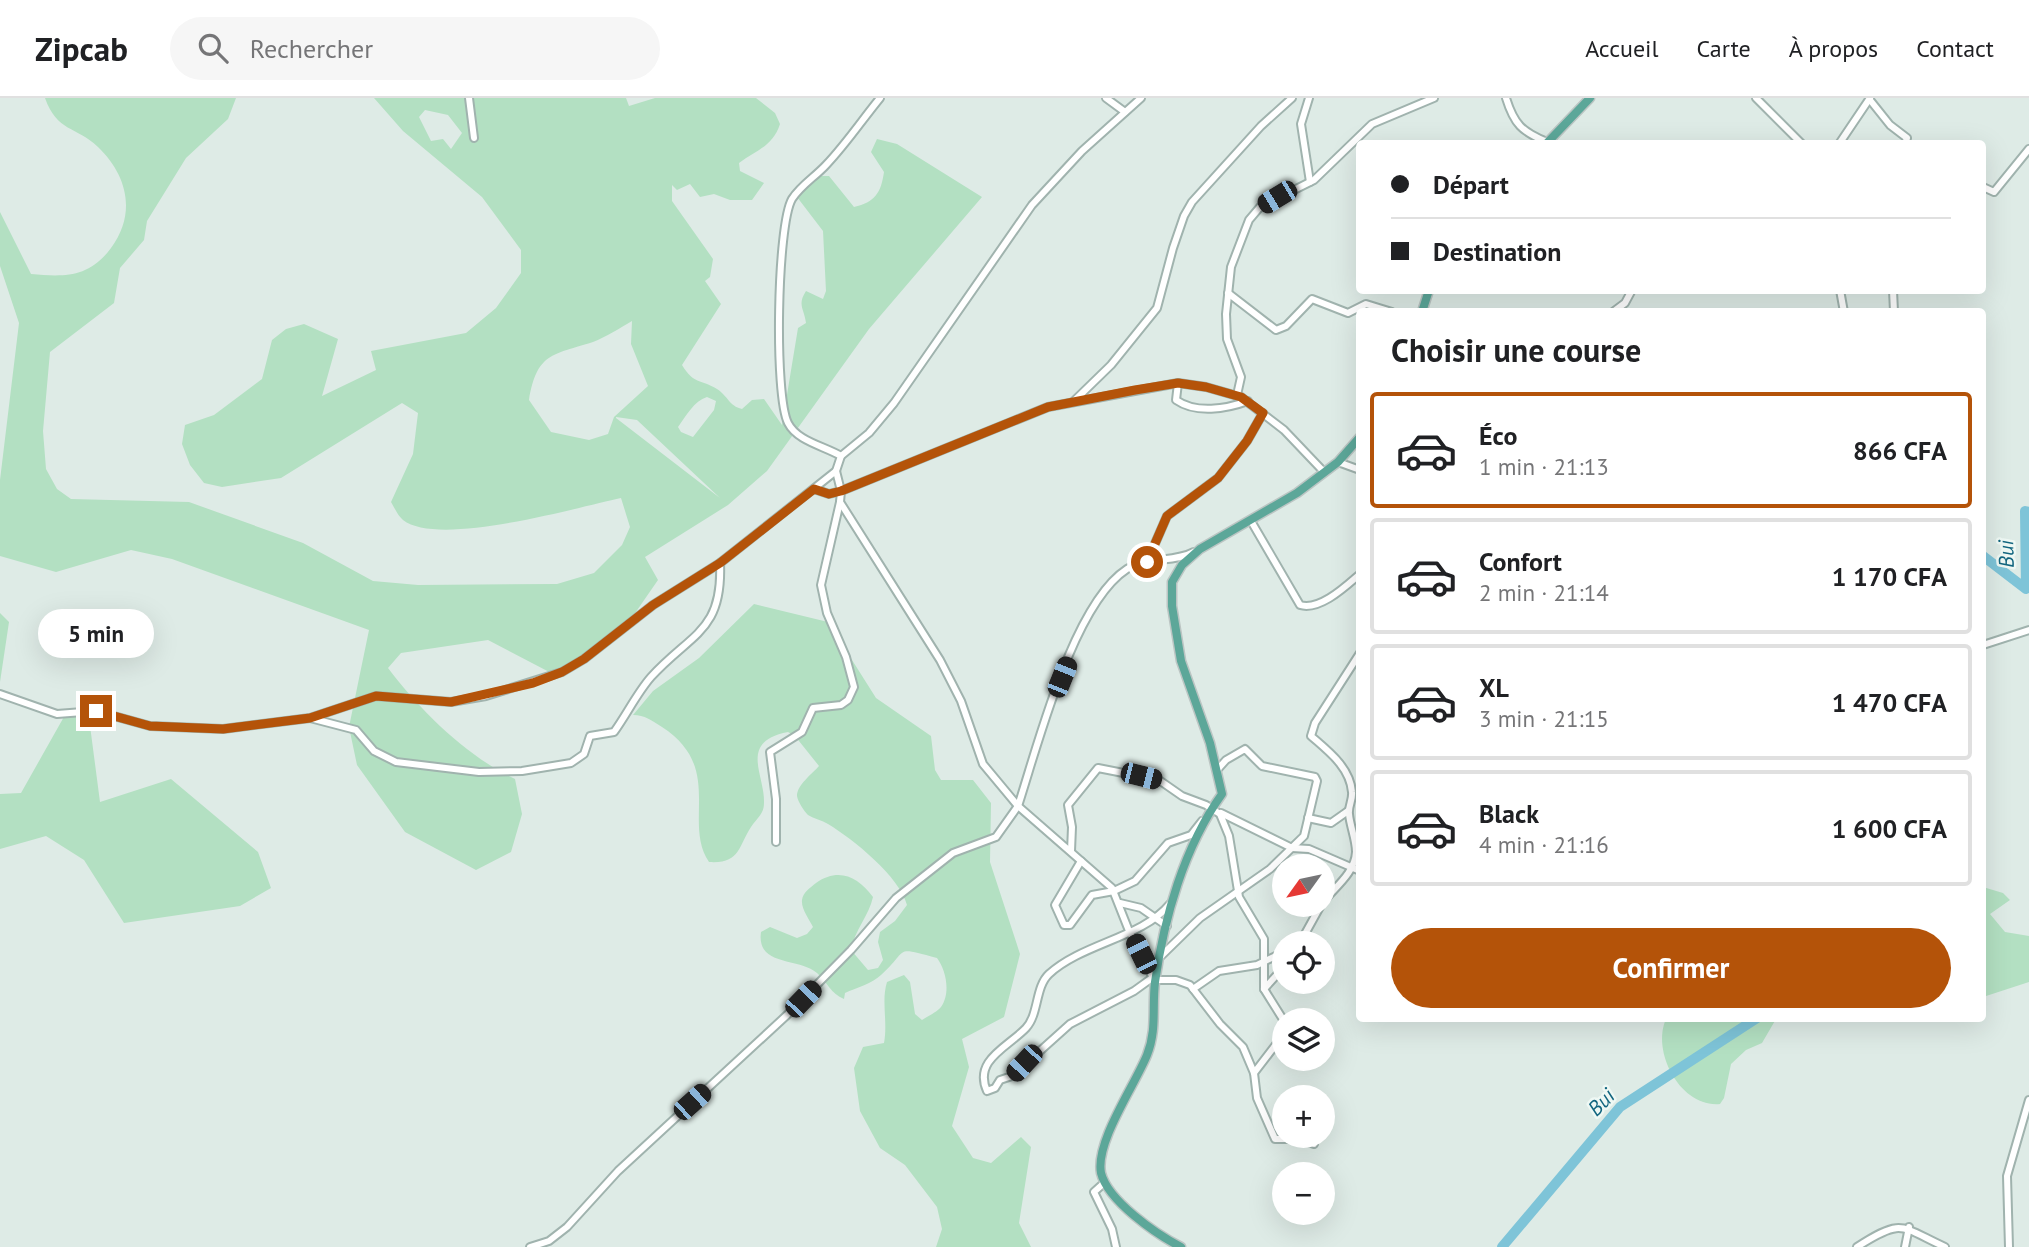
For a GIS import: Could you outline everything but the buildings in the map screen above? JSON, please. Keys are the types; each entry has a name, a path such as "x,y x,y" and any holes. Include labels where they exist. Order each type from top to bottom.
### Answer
{"main road":[{"path":"1550,140 1590,98"},
{"path":"1181,1247 1147,1227 1104,1184 1100,1166 1108,1138 1152,1039 1156,1021 1155,980 1167,926 1188,855 1222,794 1217,770 1181,662 1172,606 1173,580 1182,565 1200,549 1251,520 1339,462 1356,442"}],"street":[{"path":"469,98 474,138"},
{"path":"841,456 797,435 784,412 778,317 786,220 791,201 800,189 826,165 880,98"},
{"path":"1106,98 1125,112"},
{"path":"0,694 57,714 96,711 165,728 223,729 310,718 376,696 451,702 474,698 562,672 653,605 720,563 836,471 841,456 869,433 894,403 1031,205 1141,98"},
{"path":"1073,402 1111,365 1157,308 1173,248 1192,202 1256,131 1292,98"},
{"path":"1309,98 1301,124 1311,182"},
{"path":"1237,395 1240,369 1226,331 1228,293 1235,252 1254,213 1281,195 1311,182 1372,124 1434,98"},
{"path":"1506,98 1513,119 1518,125 1542,140"},
{"path":"1756,98 1798,140"},
{"path":"1842,140 1870,99 1905,140"},
{"path":"1986,188 1994,192 2029,149"},
{"path":"1228,293 1276,330 1286,326 1312,299 1348,313 1356,309"},
{"path":"1618,308 1630,294"},
{"path":"1358,308 1366,304 1379,308"},
{"path":"1178,383 1175,400 1194,407 1225,408 1248,401"},
{"path":"814,489 829,494 841,491 1021,418 1073,402 1178,383 1237,395 1248,401 1291,436 1324,472"},
{"path":"1147,562 1167,516 1218,478 1247,441 1263,413"},
{"path":"1339,462 1356,468"},
{"path":"776,842 776,799 770,752 802,732 813,708 841,705 853,692 853,680 827,613 821,585 840,502 841,491 836,471"},
{"path":"840,502 940,660 961,701 983,764 1018,806 1114,891 1129,931 1155,980"},
{"path":"1251,520 1300,605 1311,606 1332,596 1356,577"},
{"path":"530,1247 549,1241 567,1227 627,1162 787,1015 851,950 896,898 953,853 996,837 1018,806 1062,677 1100,597 1117,577 1133,566 1188,555 1200,549"},
{"path":"310,718 356,730 374,751 403,764 502,773 571,763 584,754 590,736 614,732 653,675 710,620 721,592 720,563"},
{"path":"1986,644 2029,630"},
{"path":"1335,886 1351,866 1356,851 1348,811 1353,795 1349,780 1332,752 1311,736 1315,723 1356,659"},
{"path":"1160,957 1205,914 1270,869 1304,836 1317,782 1315,777 1262,766 1245,749 1226,760 1217,770"},
{"path":"1071,851 1072,827 1068,805 1098,768 1159,780 1182,796 1292,848 1308,849 1356,869"},
{"path":"1080,861 1055,905 1064,925 1070,925 1092,895 1114,891 1142,876 1168,843 1192,833 1211,810"},
{"path":"1211,810 1220,814 1229,836 1238,892 1264,939 1264,989 1276,1008"},
{"path":"1308,818 1331,823 1348,811"},
{"path":"1177,890 1169,905 1156,919 1111,938 1048,975 1025,1029 1013,1037 983,1069 982,1078 987,1091 995,1088 1000,1080 1012,1076 1070,1024 1155,980 1177,980 1193,989 1220,1024 1243,1047 1254,1073 1257,1098 1272,1132"},
{"path":"1120,903 1141,908 1167,926"},
{"path":"1165,939 1175,943"},
{"path":"1193,989 1221,970 1272,958"},
{"path":"1264,989 1272,980"},
{"path":"1254,1073 1272,1050"},
{"path":"2010,1247 2007,1176 2029,1103"},
{"path":"1104,1184 1094,1192 1112,1228 1115,1247"},
{"path":"1905,1247 1909,1227"},
{"path":"1857,1247 1888,1229 1909,1227 1945,1247"}],"green space":[{"path":"45,98 236,98 228,119 186,158 147,221 144,240 120,268 114,303 50,352 43,431 46,469 57,489 71,499 189,502 303,543 373,581 418,585 557,584 594,573 622,545 630,527 621,498 476,528 446,530 421,527 403,520 391,502 413,454 418,413 402,403 281,478 222,487 204,483 190,465 182,444 185,425 214,415 262,379 272,340 286,329 304,324 338,339 322,396 376,370 371,351 466,333 496,308 521,273 521,250 482,197 403,131 374,98 626,98 629,106 655,98 756,98 775,113 780,124 773,138 739,163 740,171 764,183 752,200 730,200 714,194 700,197 690,184 677,190 672,185 672,201 713,259 710,277 705,281 721,304 682,365 694,379 717,389 738,408 742,409 752,400 764,399 782,425 798,328 806,323 802,300 806,291 823,299 826,291 823,231 797,197 800,185 818,176 829,176 854,207 867,202 879,191 884,172 871,152 877,139 897,144 982,197 869,329 767,471 728,505 645,557 658,580 631,619 555,675 488,640 401,653 388,668 414,700 445,731 479,758 515,779 522,814 511,852 476,870 405,832 357,765 349,727 369,630 172,559 131,550 56,572 0,556 0,480 19,323 0,266 0,212 31,274 65,275 85,270 103,258 119,235 126,208 122,182 108,158 90,140 61,123","holes":["425,110 448,115 462,133 451,149 443,139 431,141 419,117","632,321 631,344 648,386 614,417 608,434 589,440 551,432 529,400 537,373 549,358 598,340","707,397 716,401 714,410 693,437 681,432 678,427 698,402","616,418 637,420 720,498"]},
{"path":"754,604 828,622 876,698 931,736 935,770 941,780 973,780 991,803 990,862 1020,954 1004,1017 962,1039 969,1067 952,1126 973,1158 991,1163 1021,1137 1031,1147 1019,1223 1031,1247 936,1247 942,1229 937,1207 905,1165 880,1148 860,1111 854,1068 863,1047 884,1043 887,982 904,975 910,982 915,1014 922,1020 939,1009 946,995 945,975 937,958 903,952 878,978 845,993 844,999 832,991 817,973 772,956 765,951 761,943 761,932 770,927 797,938 807,934 813,927 803,907 805,892 824,878 848,876 861,884 873,897 851,950 868,970 878,968 883,960 878,942 880,932 895,921 907,905 903,894 886,871 838,831 808,815 801,806 798,792 819,766 795,736 788,732 763,743 758,760 763,810 737,853 727,860 709,862 699,830 699,795 692,760 681,743 662,727 645,717 633,715 653,691 699,658"},
{"path":"0,613 9,622 0,682"},
{"path":"65,715 89,718 100,802 171,779 258,852 271,888 240,906 124,923 84,860 46,836 0,849 0,794 21,793"},
{"path":"1986,888 2003,893 2010,900 1990,914 2005,932 2029,936 2029,982 1986,996"},
{"path":"1665,1022 1774,1022 1762,1043 1746,1050 1731,1064 1724,1098 1720,1104 1706,1103 1682,1088 1666,1061 1662,1032"}],"waterway":[{"name":"Bui","path":"1986,558 2026,589 2025,511 2029,512"},
{"name":"Bui","path":"1502,1247 1620,1107 1751,1022"}],"route":[{"path":"96,711 150,726 223,729 310,718 376,696 451,702 486,696 533,683 562,672 584,659 626,624 720,563 814,489 829,494 841,491 1048,407 1178,383 1206,387 1241,397 1263,413 1247,441 1218,478 1163,520 1147,562"}]}
